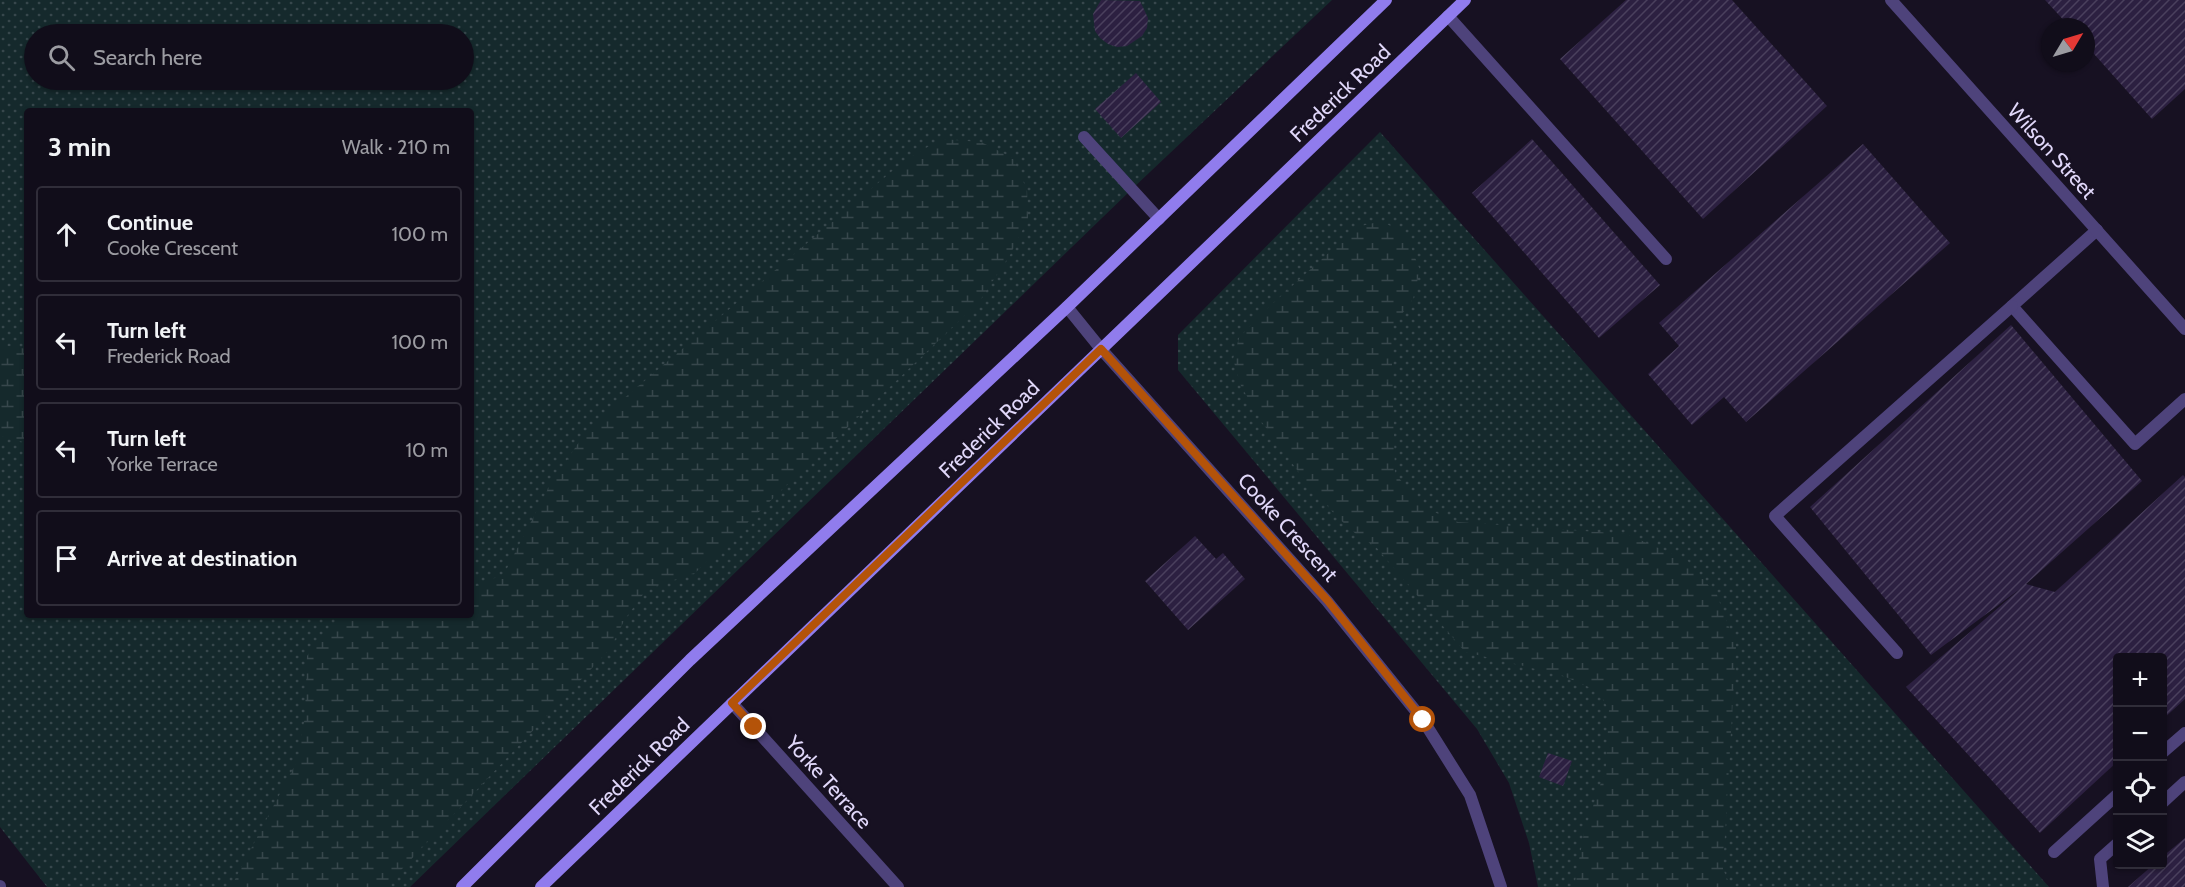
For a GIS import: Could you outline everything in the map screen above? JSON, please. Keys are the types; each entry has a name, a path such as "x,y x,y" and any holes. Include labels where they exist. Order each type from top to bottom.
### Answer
{"main road":[{"name":"Frederick Road","path":"462,887 690,660 1067,307 1386,0"},
{"name":"Frederick Road","path":"541,887 1465,0"}],"street":[{"name":"Wilson Street","path":"1891,0 2185,329"},
{"path":"1448,16 1666,259"},
{"path":"1084,137 1159,219"},
{"path":"1897,653 1776,516 2097,230"},
{"path":"2012,306 2135,444 2185,399"},
{"name":"Cooke Crescent","path":"1067,307 1101,349 1328,601 1423,720 1470,795 1501,887"},
{"name":"Yorke Terrace","path":"732,703 898,887"},
{"path":"2167,749 2185,733"},
{"path":"2167,799 2185,783"},
{"path":"2054,852 2113,799"},
{"path":"2103,887 2100,859 2113,847"}],"green space":[{"path":"0,0 1332,0 1132,189 410,887 47,887 0,827"},
{"path":"1380,132 2049,887 1538,887 1529,843 1509,783 1477,729 1178,370 1178,335"},
{"path":"941,139 981,142 1013,158 1027,190 1028,219 1010,255 979,302 695,573 647,589 625,619 610,649 385,887 231,887 296,763 305,717 307,656 324,632 343,618 474,618 474,587 504,574 550,485 579,442 622,400 904,161"},
{"path":"1382,221 1406,235 1420,270 1413,299 1391,329 1395,473 1422,507 1458,522 1626,534 1687,560 1717,595 1736,646 1723,869 1731,887 1574,887 1584,833 1606,768 1609,710 1598,691 1561,675 1465,652 1376,547 1356,534 1336,516 1300,474 1261,421 1241,386 1233,359 1239,338 1258,317 1357,227"},
{"path":"0,345 24,349 24,442 0,436"}],"building":[{"path":"1101,0 1140,1 1148,18 1147,28 1142,36 1127,46 1117,47 1100,38 1095,31 1093,14"},
{"path":"1626,0 1732,0 1827,106 1703,219 1560,59"},
{"path":"2045,0 2185,0 2185,89 2152,119 2095,55 2095,18 2062,18"},
{"path":"1136,73 1161,102 1121,138 1095,109"},
{"path":"1532,139 1660,285 1599,338 1472,193"},
{"path":"1863,144 1950,243 1746,422 1724,397 1692,425 1648,374 1679,346 1659,323"},
{"path":"2011,325 2142,481 2026,584 2055,592 2183,475 2185,477 2185,699 2167,715 2167,653 2113,653 2113,766 2040,833 1906,687 2020,589 1931,655 1810,507"},
{"path":"1195,536 1216,559 1223,553 1245,579 1188,630 1145,581"},
{"path":"1548,753 1572,761 1563,786 1539,777"},
{"path":"2185,838 2185,887 2128,887 2148,869 2167,869 2167,853"}],"route":[{"path":"754,727 732,703 1101,349 1328,601 1423,720"}]}
